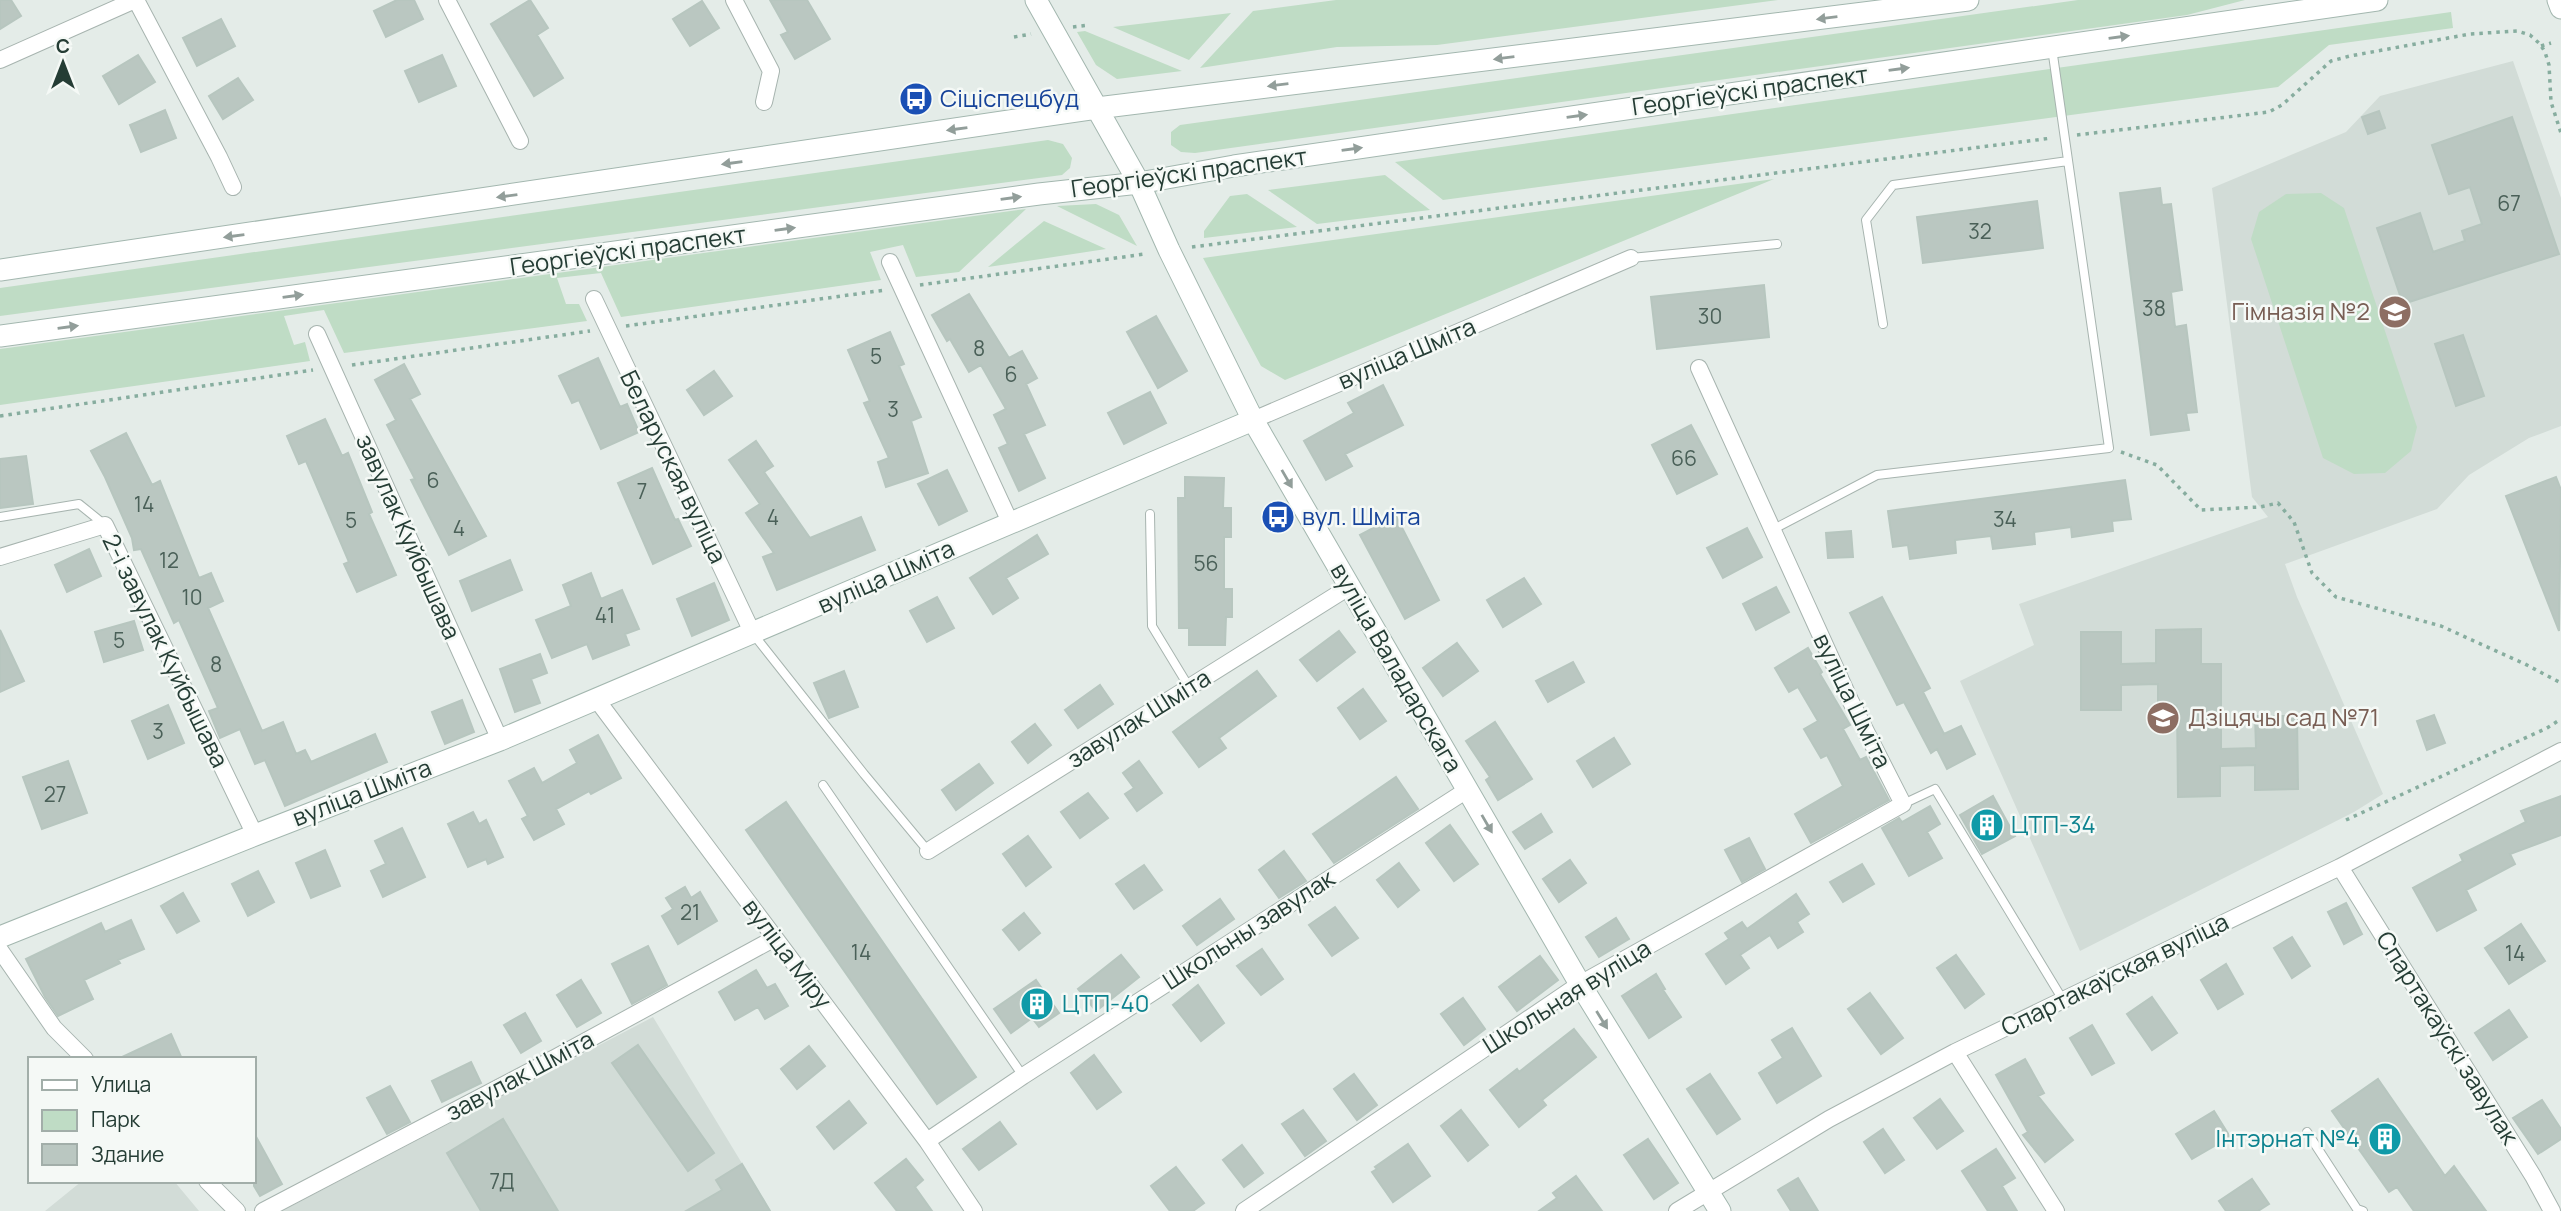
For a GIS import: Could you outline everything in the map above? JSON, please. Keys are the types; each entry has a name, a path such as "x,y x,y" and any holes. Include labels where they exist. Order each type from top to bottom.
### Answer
{"main road":[{"name":"вуліца Валадарскага","path":"1036,0 1139,183 1253,420 1580,984 1720,1211"},
{"name":"Георгіеўскі праспект","path":"0,336 1039,194 1139,183 1247,164 2377,0"},
{"path":"2558,0 2561,8"},
{"path":"0,270 1097,108 1955,1"},
{"name":"вуліца Шміта","path":"0,937 597,700 1253,420"}],"street":[{"path":"0,60 135,0 233,187"},
{"path":"447,0 520,141"},
{"path":"734,0 771,71 764,102"},
{"name":"вуліца Шміта","path":"1253,420 1631,258"},
{"path":"890,261 1010,522"},
{"name":"Беларуская вуліца","path":"594,299 753,634"},
{"name":"завулак Куйбышава","path":"317,334 500,740"},
{"name":"вуліца Шміта","path":"1699,368 1850,700 1903,804"},
{"name":"2-і завулак Куйбышава","path":"0,557 105,525 255,835"},
{"name":"завулак Шміта","path":"928,851 1349,587"},
{"name":"вуліца Міру","path":"597,700 927,1141 974,1211"},
{"name":"Спартакаўская вуліца","path":"1677,1211 1829,1119 1955,1052 2340,867 2561,751"},
{"name":"Школьны завулак","path":"927,1141 1023,1076 1467,790"},
{"name":"Школьная вуліца","path":"1244,1211 1580,984 1903,804"},
{"name":"Спартакаўскі завулак","path":"2340,867 2533,1176 2552,1211"},
{"name":"завулак Шміта","path":"263,1211 540,1066 775,938"},
{"path":"0,950 54,1028 83,1057"},
{"path":"1955,1052 2056,1211"},
{"path":"209,1183 237,1211"}],"lane":[{"path":"1772,530 1877,475 2109,448 2052,47"},
{"path":"1883,324 1867,220 1894,184 2068,161"},
{"name":"вуліца Шміта","path":"1631,258 1777,243"},
{"path":"0,517 79,504 105,525"},
{"path":"1150,514 1152,626 1189,687"},
{"path":"753,634 928,851"},
{"path":"823,785 1023,1076"},
{"path":"1903,804 1936,789 2063,1000"},
{"path":"2307,1132 2357,1209 2363,1211"}],"path":[{"path":"1195,247 2269,112 2282,105 2331,61 2470,34 2517,31 2530,35 2541,46 2549,65 2551,102 2561,133"},
{"path":"2541,46 2551,43"},
{"path":"0,416 1145,254"},
{"path":"2109,448 2157,465 2201,510 2260,507 2278,503 2294,522 2312,573 2336,597 2441,625 2561,683"},
{"path":"2346,820 2547,728 2561,719"}],"shaded area":[{"path":"2513,61 2561,198 2561,426 2529,438 2469,475 2437,509 2285,564 2383,794 2354,812 2080,951 1960,681 2034,645 2019,604 2268,517 2252,497 2212,188 2346,132 2380,96"},
{"path":"653,1017 771,1211 282,1211"},
{"path":"80,1183 176,1183 199,1211 45,1211"}],"green space":[{"path":"1336,0 1778,0 1437,45 1337,47 1200,68 1253,11"},
{"path":"2078,0 2245,0 2187,15 1195,153 1181,152 1171,145 1171,132 1180,125"},
{"path":"2451,12 2453,28 2329,45 2278,87 1443,200 1395,162"},
{"path":"1231,13 1189,60 1113,27"},
{"path":"1085,31 1182,71 1117,79 1096,65 1077,32"},
{"path":"1048,140 1063,144 1072,158 1070,168 1062,175 0,316 0,288"},
{"path":"1385,175 1430,210 1317,224 1268,190"},
{"path":"1774,179 1285,380 1261,366 1203,258"},
{"path":"2321,193 2344,208 2417,427 2411,451 2385,473 2354,474 2323,458 2251,239 2259,212 2286,194"},
{"path":"1247,194 1297,227 1204,238 1204,231 1230,196"},
{"path":"1096,204 1119,215 1137,246 1057,206"},
{"path":"1026,209 959,272 916,277 903,245 870,252 881,280 621,317 601,273 557,278 566,304 579,304 587,321 344,353 324,310 284,316 294,345 305,342 310,361 0,405 0,349"},
{"path":"1044,221 1106,249 988,267"}],"building":[{"path":"0,0 11,0 21,16 0,29"},
{"path":"397,0 414,0 423,19 386,37 374,11"},
{"path":"530,0 548,28 537,35 563,78 534,96 491,24"},
{"path":"770,0 807,0 830,39 795,59 781,35 788,32"},
{"path":"702,1 719,28 690,46 673,19"},
{"path":"221,19 235,46 197,66 183,38"},
{"path":"138,55 155,82 119,104 103,76"},
{"path":"442,55 456,86 419,102 405,71"},
{"path":"238,78 253,100 223,119 209,96"},
{"path":"165,110 176,138 141,152 130,125"},
{"path":"2379,111 2385,128 2368,134 2362,117"},
{"path":"2512,117 2559,254 2403,304 2377,228 2420,213 2433,252 2465,241 2462,231 2482,224 2470,187 2449,194 2432,145"},
{"path":"2160,188 2162,205 2171,204 2182,290 2171,292 2175,327 2186,325 2197,412 2186,413 2189,430 2151,435 2120,193"},
{"path":"2037,201 2043,248 1923,263 1917,217"},
{"path":"1764,285 1769,337 1657,349 1651,297"},
{"path":"969,294 1009,358 1022,351 1037,378 1026,384 1045,425 1024,434 1045,478 1019,491 999,448 1008,444 994,415 1006,409 981,365 969,372 932,315"},
{"path":"1156,316 1187,371 1158,388 1127,332"},
{"path":"890,332 904,364 899,366 921,417 911,421 928,473 886,487 878,462 889,458 864,403 870,401 848,350"},
{"path":"2463,335 2484,396 2456,406 2435,344"},
{"path":"598,358 620,407 627,404 639,432 601,449 579,400 572,403 559,376"},
{"path":"404,364 420,394 410,399 486,536 449,555 387,425 396,420 375,380"},
{"path":"714,371 732,396 704,415 687,390"},
{"path":"1383,385 1403,425 1345,454 1352,466 1326,480 1304,441 1354,413 1348,403"},
{"path":"1150,392 1166,423 1124,444 1108,413"},
{"path":"325,419 342,456 348,453 372,512 369,514 396,575 357,592 344,564 349,562 306,461 299,464 287,436"},
{"path":"1691,425 1717,474 1677,494 1652,445"},
{"path":"126,433 152,485 160,481 199,578 211,573 223,601 208,608 262,731 283,722 296,754 305,750 311,762 375,734 387,762 285,806 265,760 255,764 240,729 220,738 209,711 218,708 179,620 174,623 141,549 134,550 132,538 91,451"},
{"path":"756,441 773,466 764,472 810,538 861,517 875,550 777,590 763,557 774,553 746,513 760,504 729,460"},
{"path":"26,456 33,504 0,508 0,459"},
{"path":"652,468 675,520 678,519 691,546 653,564 618,483"},
{"path":"947,470 967,511 939,525 918,484"},
{"path":"1185,477 1224,478 1223,508 1231,508 1231,537 1224,537 1224,589 1232,589 1232,617 1226,617 1225,645 1189,645 1189,628 1179,628 1178,498 1185,498"},
{"path":"2556,477 2561,490 2559,631 2506,496"},
{"path":"2125,480 2131,519 2112,521 2113,531 2072,537 2071,527 2034,532 2035,544 1993,549 1991,536 1955,540 1956,553 1910,559 1908,545 1893,547 1888,511"},
{"path":"1396,516 1439,600 1405,619 1360,535"},
{"path":"1747,528 1762,557 1723,578 1707,548"},
{"path":"1851,531 1853,557 1828,558 1826,533"},
{"path":"1037,535 1048,554 1006,578 1018,598 993,614 970,578"},
{"path":"89,549 101,576 67,592 55,565"},
{"path":"510,560 522,590 472,611 460,581"},
{"path":"591,573 601,599 622,590 639,629 625,634 629,645 593,659 587,644 552,658 536,620 571,606 563,585"},
{"path":"1524,578 1541,604 1503,627 1487,600"},
{"path":"714,583 729,620 692,636 677,599"},
{"path":"1776,587 1789,612 1756,630 1743,604"},
{"path":"937,597 954,628 927,642 910,611"},
{"path":"1882,597 1930,688 1923,692 1944,734 1961,726 1975,754 1947,769 1937,749 1931,753 1904,702 1897,705 1850,613"},
{"path":"134,621 143,650 104,662 95,632"},
{"path":"2201,629 2201,664 2221,664 2221,749 2256,748 2255,716 2297,716 2298,789 2255,790 2255,765 2220,766 2220,796 2178,797 2177,705 2158,705 2158,684 2121,685 2121,710 2081,710 2081,632 2121,632 2121,664 2156,663 2156,630"},
{"path":"0,630 24,681 0,692"},
{"path":"1339,631 1355,652 1317,681 1300,660"},
{"path":"1457,643 1478,671 1443,696 1423,668"},
{"path":"1808,648 1850,725 1843,729 1860,760 1866,757 1889,800 1811,843 1795,814 1843,786 1827,755 1821,758 1804,729 1818,721 1798,687 1789,692 1775,668"},
{"path":"540,654 547,673 531,679 540,703 515,712 500,669"},
{"path":"1573,662 1584,682 1548,702 1536,681"},
{"path":"844,671 858,707 829,718 814,683"},
{"path":"1257,671 1276,696 1219,738 1226,748 1199,767 1173,732"},
{"path":"1100,685 1113,704 1078,728 1065,710"},
{"path":"1363,689 1386,721 1360,739 1338,708"},
{"path":"462,700 474,732 445,744 432,712"},
{"path":"168,705 184,743 148,759 132,721"},
{"path":"2434,715 2445,743 2427,750 2417,721"},
{"path":"1495,722 1532,779 1498,800 1486,780 1490,777 1466,741"},
{"path":"1035,724 1051,745 1028,763 1012,742"},
{"path":"598,735 621,778 556,809 564,824 534,840 522,819 528,816 509,781 534,768 542,783 577,763 570,750"},
{"path":"1614,738 1630,764 1593,787 1577,761"},
{"path":"68,761 87,813 42,829 23,777"},
{"path":"1139,761 1162,793 1137,811 1125,794 1134,788 1123,773"},
{"path":"979,764 993,783 956,810 942,790"},
{"path":"1396,777 1418,809 1334,863 1313,834"},
{"path":"1088,793 1108,818 1080,838 1061,812"},
{"name":"ЦТП-34","path":"1993,796 2015,836 1982,854 1960,815"},
{"path":"2561,796 2561,835 2510,854 2515,864 2466,890 2476,910 2437,931 2413,888 2463,861 2460,855 2526,822 2521,811"},
{"path":"786,802 976,1077 937,1104 746,830"},
{"path":"1930,806 1940,824 1927,832 1942,858 1909,876 1882,828 1899,818 1902,822"},
{"path":"473,812 479,824 486,820 503,857 488,864 486,859 468,867 448,824"},
{"path":"1541,814 1552,832 1525,849 1513,832"},
{"path":"1450,825 1478,864 1454,881 1426,843"},
{"path":"402,828 425,877 383,897 371,871 386,864 375,841"},
{"path":"1028,836 1051,867 1026,886 1003,854"},
{"path":"1749,838 1765,869 1742,882 1725,850"},
{"path":"325,850 340,886 311,898 296,863"},
{"path":"1284,851 1306,881 1279,898 1259,870"},
{"path":"1570,860 1586,883 1559,902 1543,879"},
{"path":"1399,863 1419,890 1398,907 1377,880"},
{"path":"1862,864 1874,884 1843,902 1830,882"},
{"path":"1144,865 1162,890 1134,909 1116,884"},
{"path":"258,871 274,902 248,916 232,884"},
{"path":"685,887 691,898 700,892 717,921 678,944 662,916 673,909 666,898"},
{"path":"183,893 199,921 177,933 161,906"},
{"path":"1796,894 1809,914 1797,922 1803,932 1778,948 1770,935 1740,955 1749,968 1726,984 1706,954 1729,939 1725,933 1742,922 1747,929"},
{"path":"1220,899 1234,919 1197,945 1183,926"},
{"path":"2346,903 2362,934 2344,944 2328,912"},
{"path":"1335,907 1358,938 1332,956 1309,925"},
{"path":"1024,913 1040,933 1019,950 1003,930"},
{"path":"1616,918 1629,939 1599,957 1586,937"},
{"path":"131,920 144,949 118,960 120,963 84,980 93,999 58,1016 26,959 101,923 105,932"},
{"path":"2521,924 2545,961 2509,984 2485,948"},
{"path":"2292,937 2310,966 2292,978 2274,948"},
{"path":"648,946 667,985 632,1004 612,964"},
{"path":"1262,949 1283,979 1261,995 1237,966"},
{"path":"1121,955 1139,977 1096,1011 1078,989"},
{"path":"1956,955 1984,994 1965,1008 1937,968"},
{"path":"1540,956 1558,980 1517,1011 1499,987"},
{"path":"2226,964 2243,994 2218,1009 2201,980"},
{"path":"756,970 767,988 775,984 788,1006 765,1019 758,1007 735,1020 719,992"},
{"path":"1656,974 1681,1017 1649,1038 1622,996"},
{"path":"581,980 601,1013 577,1027 557,995"},
{"path":"1036,980 1059,1013 1039,1027 1032,1018 1011,1033 994,1009"},
{"path":"1198,985 1224,1023 1201,1041 1173,1005"},
{"path":"1870,993 1903,1038 1881,1054 1848,1009"},
{"path":"2152,997 2177,1033 2152,1050 2127,1014"},
{"path":"1463,998 1485,1029 1464,1045 1441,1014"},
{"path":"2509,1010 2527,1037 2493,1060 2475,1033"},
{"path":"525,1013 541,1041 521,1053 504,1025"},
{"path":"2092,1025 2114,1063 2092,1075 2070,1038"},
{"path":"1792,1028 1821,1076 1777,1103 1759,1073 1783,1058 1772,1040"},
{"path":"1574,1029 1596,1057 1542,1100 1546,1105 1519,1127 1490,1090 1517,1069 1519,1072"},
{"path":"171,1034 181,1057 122,1057"},
{"path":"638,1045 714,1153 688,1171 612,1063"},
{"path":"809,1046 825,1066 797,1089 781,1069"},
{"path":"1094,1055 1121,1092 1097,1109 1071,1073"},
{"path":"2025,1059 2044,1093 2038,1096 2073,1140 2045,1162 2023,1135 2028,1132 1996,1075"},
{"path":"471,1062 481,1083 442,1102 432,1081"},
{"path":"1354,1074 1377,1105 1357,1120 1334,1089"},
{"path":"1710,1074 1740,1119 1717,1134 1687,1089"},
{"name":"Інтэрнат №4","path":"2378,1079 2445,1176 2454,1166 2486,1211 2414,1211 2397,1187 2389,1192 2332,1111"},
{"path":"390,1086 410,1122 387,1134 367,1098"},
{"path":"1940,1099 1963,1131 1937,1149 1914,1118"},
{"path":"2542,1100 2561,1129 2561,1139 2538,1154 2513,1118"},
{"path":"849,1101 866,1123 834,1149 817,1127"},
{"path":"1303,1110 1326,1141 1305,1156 1282,1124"},
{"path":"1461,1110 1488,1145 1468,1161 1441,1126"},
{"path":"2214,1111 2230,1137 2192,1159 2176,1134"},
{"path":"503,1119 558,1211 481,1211 447,1153"},
{"path":"1000,1122 1016,1144 979,1170 963,1149"},
{"path":"1883,1129 1904,1160 1885,1173 1864,1142"},
{"path":"256,1137 282,1184 260,1196 254,1186"},
{"path":"1648,1139 1678,1183 1654,1199 1624,1155"},
{"path":"1408,1144 1430,1176 1393,1202 1372,1172 1377,1169 1375,1167"},
{"path":"1242,1145 1263,1173 1244,1187 1223,1160"},
{"path":"1996,1149 2015,1178 2002,1186 2017,1211 1988,1211 1962,1171"},
{"path":"906,1159 923,1180 915,1187 932,1211 897,1211 875,1183"},
{"path":"742,1164 770,1211 686,1211 722,1190 716,1180"},
{"path":"1176,1167 1204,1203 1193,1211 1170,1211 1151,1186"},
{"path":"1576,1176 1602,1211 1539,1211 1557,1198 1553,1193"},
{"path":"1798,1178 1818,1211 1791,1211 1778,1190"},
{"path":"2252,1179 2269,1204 2258,1211 2226,1211 2219,1201"}],"place":[{"name":"Сіціспецбуд","path":"916,99"},
{"name":"Гімназія №2","path":"2395,312"},
{"name":"вул. Шміта","path":"1278,517"},
{"name":"Дзіцячы сад №71","path":"2163,718"},
{"name":"ЦТП-34","path":"1987,825"},
{"name":"ЦТП-40","path":"1037,1004"},
{"name":"Інтэрнат №4","path":"2385,1139"}]}
